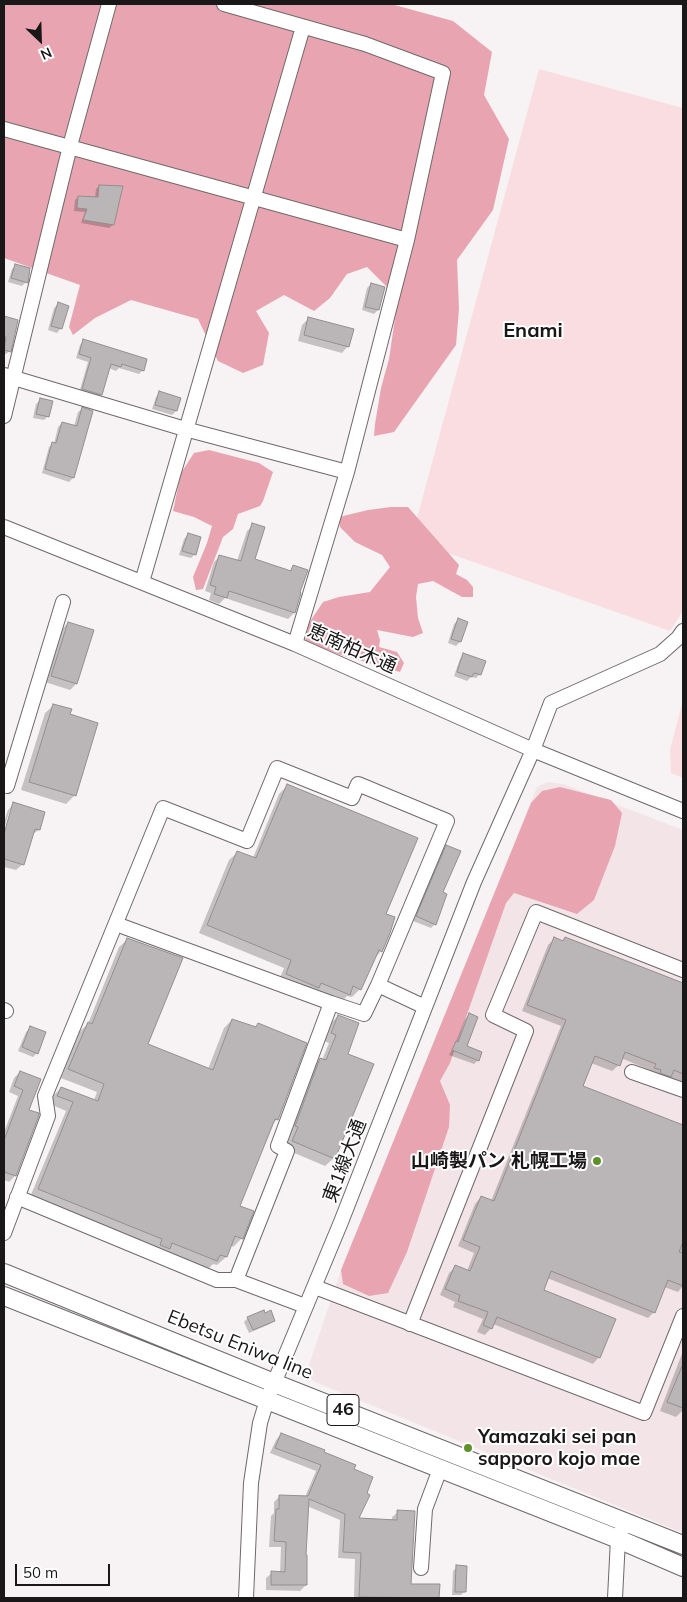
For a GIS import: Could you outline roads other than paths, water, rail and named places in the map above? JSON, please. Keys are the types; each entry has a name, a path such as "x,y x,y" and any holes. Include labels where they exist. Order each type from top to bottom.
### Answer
{"main road":[{"name":"Ebetsu Eniwa line","path":"4,1273 274,1383 683,1545"},
{"name":"46","path":"4,1296 618,1539 683,1567"}],"street":[{"path":"4,416 9,376 109,4"},
{"path":"224,4 365,44 443,73 407,240 347,472 295,644"},
{"path":"142,582 303,27"},
{"path":"4,129 407,240"},
{"path":"9,376 186,429 347,472"},
{"name":"恵南柏木通","path":"4,528 295,644 533,750 683,811"},
{"path":"5,789 63,602"},
{"name":"東1線大通","path":"246,1598 251,1483 260,1423 267,1400 315,1287 474,882 533,750 551,703 660,654 683,631"},
{"path":"4,1233 48,1116 45,1096 163,808 247,841 277,768 352,798 358,784 447,820 364,1014 116,924"},
{"path":"410,1324 526,1031 493,1015 536,912 683,970"},
{"path":"378,985 425,1007"},
{"path":"236,1280 287,1151 278,1146 331,1003"},
{"path":"632,1072 683,1090"},
{"path":"17,1197 217,1280 236,1280 306,1306"},
{"path":"315,1287 644,1413 683,1316"},
{"path":"421,1568 426,1509 440,1469"},
{"path":"615,1598 618,1539 624,1522"}],"place":[{"name":"山崎製パン 札幌工場","path":"597,1161"},
{"name":"Yamazaki sei pan sapporo kojo mae","path":"468,1448"}],"district":[{"name":"Enami","path":"533,331"}]}
